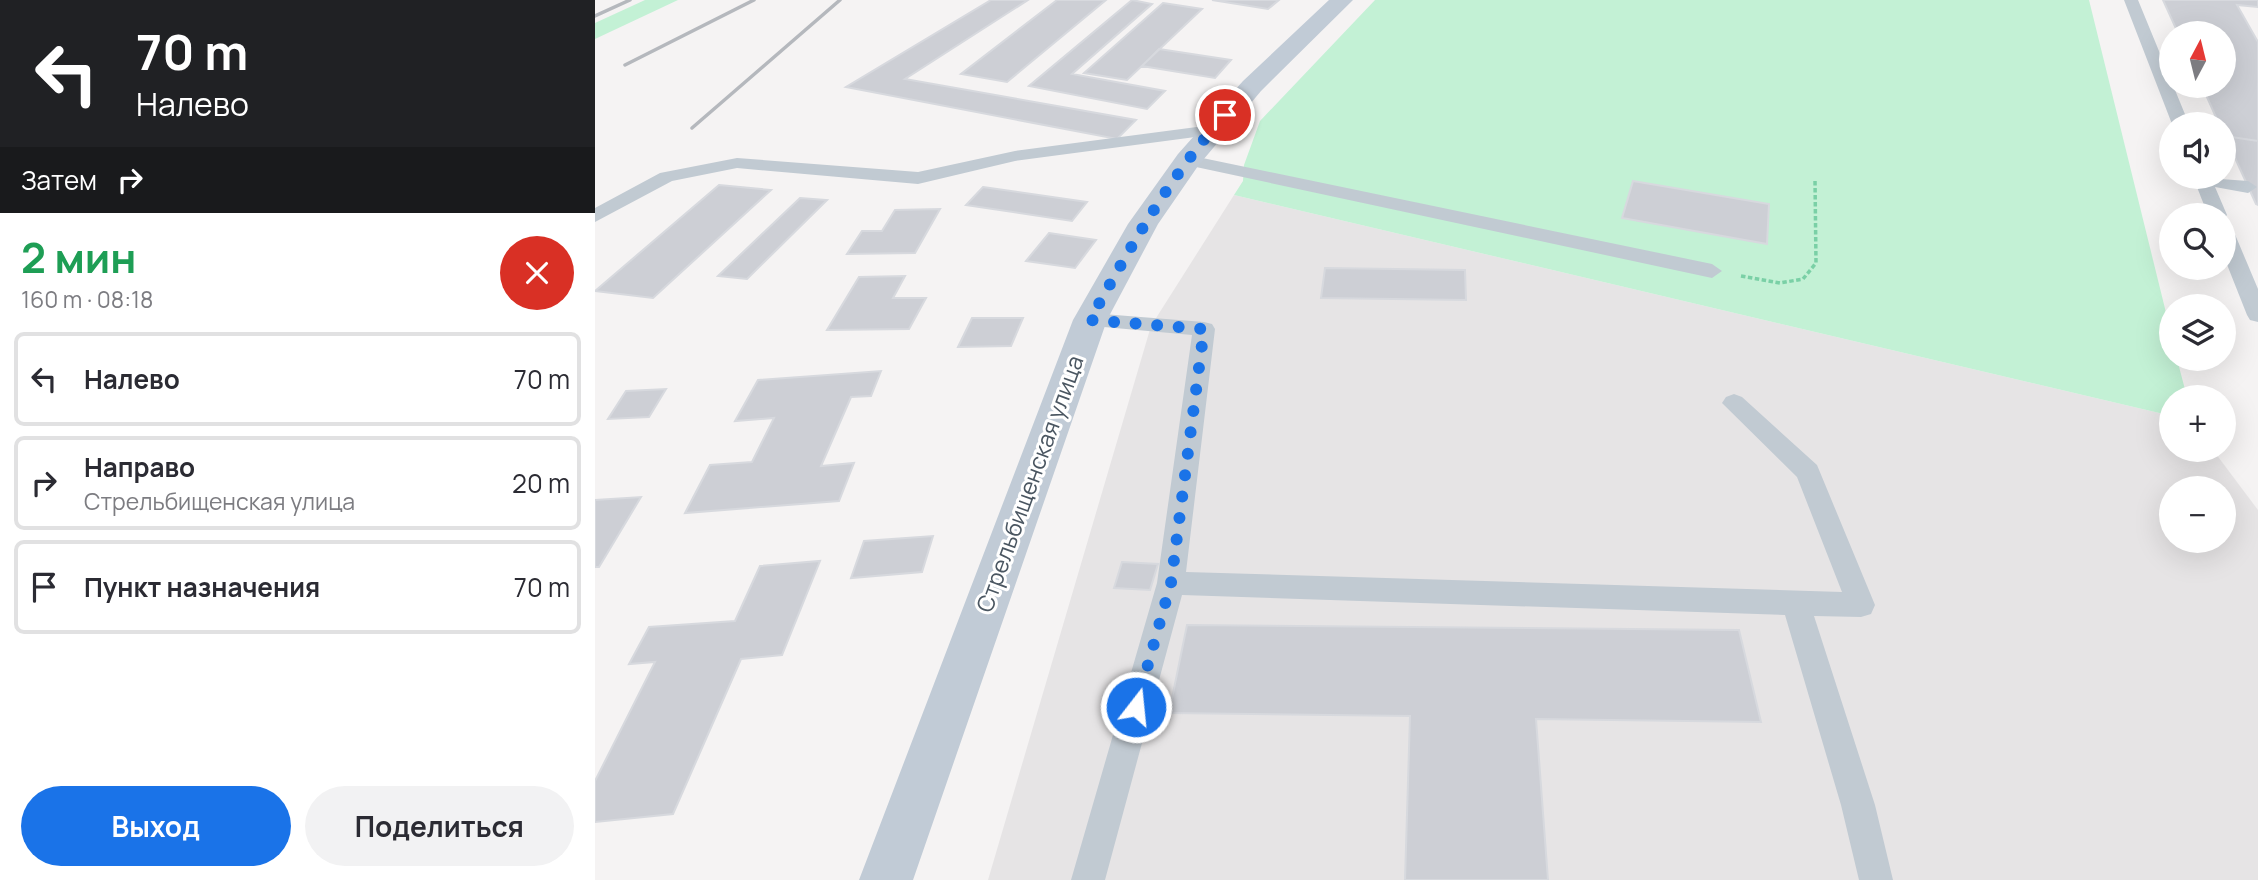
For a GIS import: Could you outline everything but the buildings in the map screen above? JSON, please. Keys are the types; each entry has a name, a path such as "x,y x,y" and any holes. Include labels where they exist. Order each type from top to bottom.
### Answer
{"main road":[{"name":"Стрельбищенская улица","path":"886,880 1090,320 1143,224 1188,160 1252,86 1342,0"}],"lane":[{"path":"2131,0 2176,112"},
{"path":"595,216 666,177 737,163 918,178 1015,156 1212,130"},
{"path":"1188,160 1712,271"},
{"path":"2236,185 2248,187"},
{"path":"2236,261 2258,314"},
{"path":"1088,880 1171,583 1204,329 1090,320"},
{"path":"1171,583 1861,605 1808,472 1734,403"},
{"path":"1796,603 1859,805 1875,880"}],"path":[{"path":"1712,271 1780,283 1803,279 1816,263 1815,180"}],"shaded area":[{"path":"1234,195 2159,413 2159,462 2222,462 2232,476 2159,476 2159,553 2236,553 2236,481 2258,510 2258,880 988,880 1151,326"}],"green space":[{"path":"645,0 678,0 595,39 595,23"},
{"path":"1375,0 2089,0 2161,294 2159,294 2159,371 2180,371 2184,385 2159,385 2159,413 1234,195 1243,181 1244,165 1260,121"}],"railway":[{"path":"595,16 630,0"},
{"path":"625,65 754,0"},
{"path":"692,128 840,0"}],"route":[{"path":"1136,707 1171,583 1204,329 1090,320 1143,224 1188,160 1225,115"}]}
